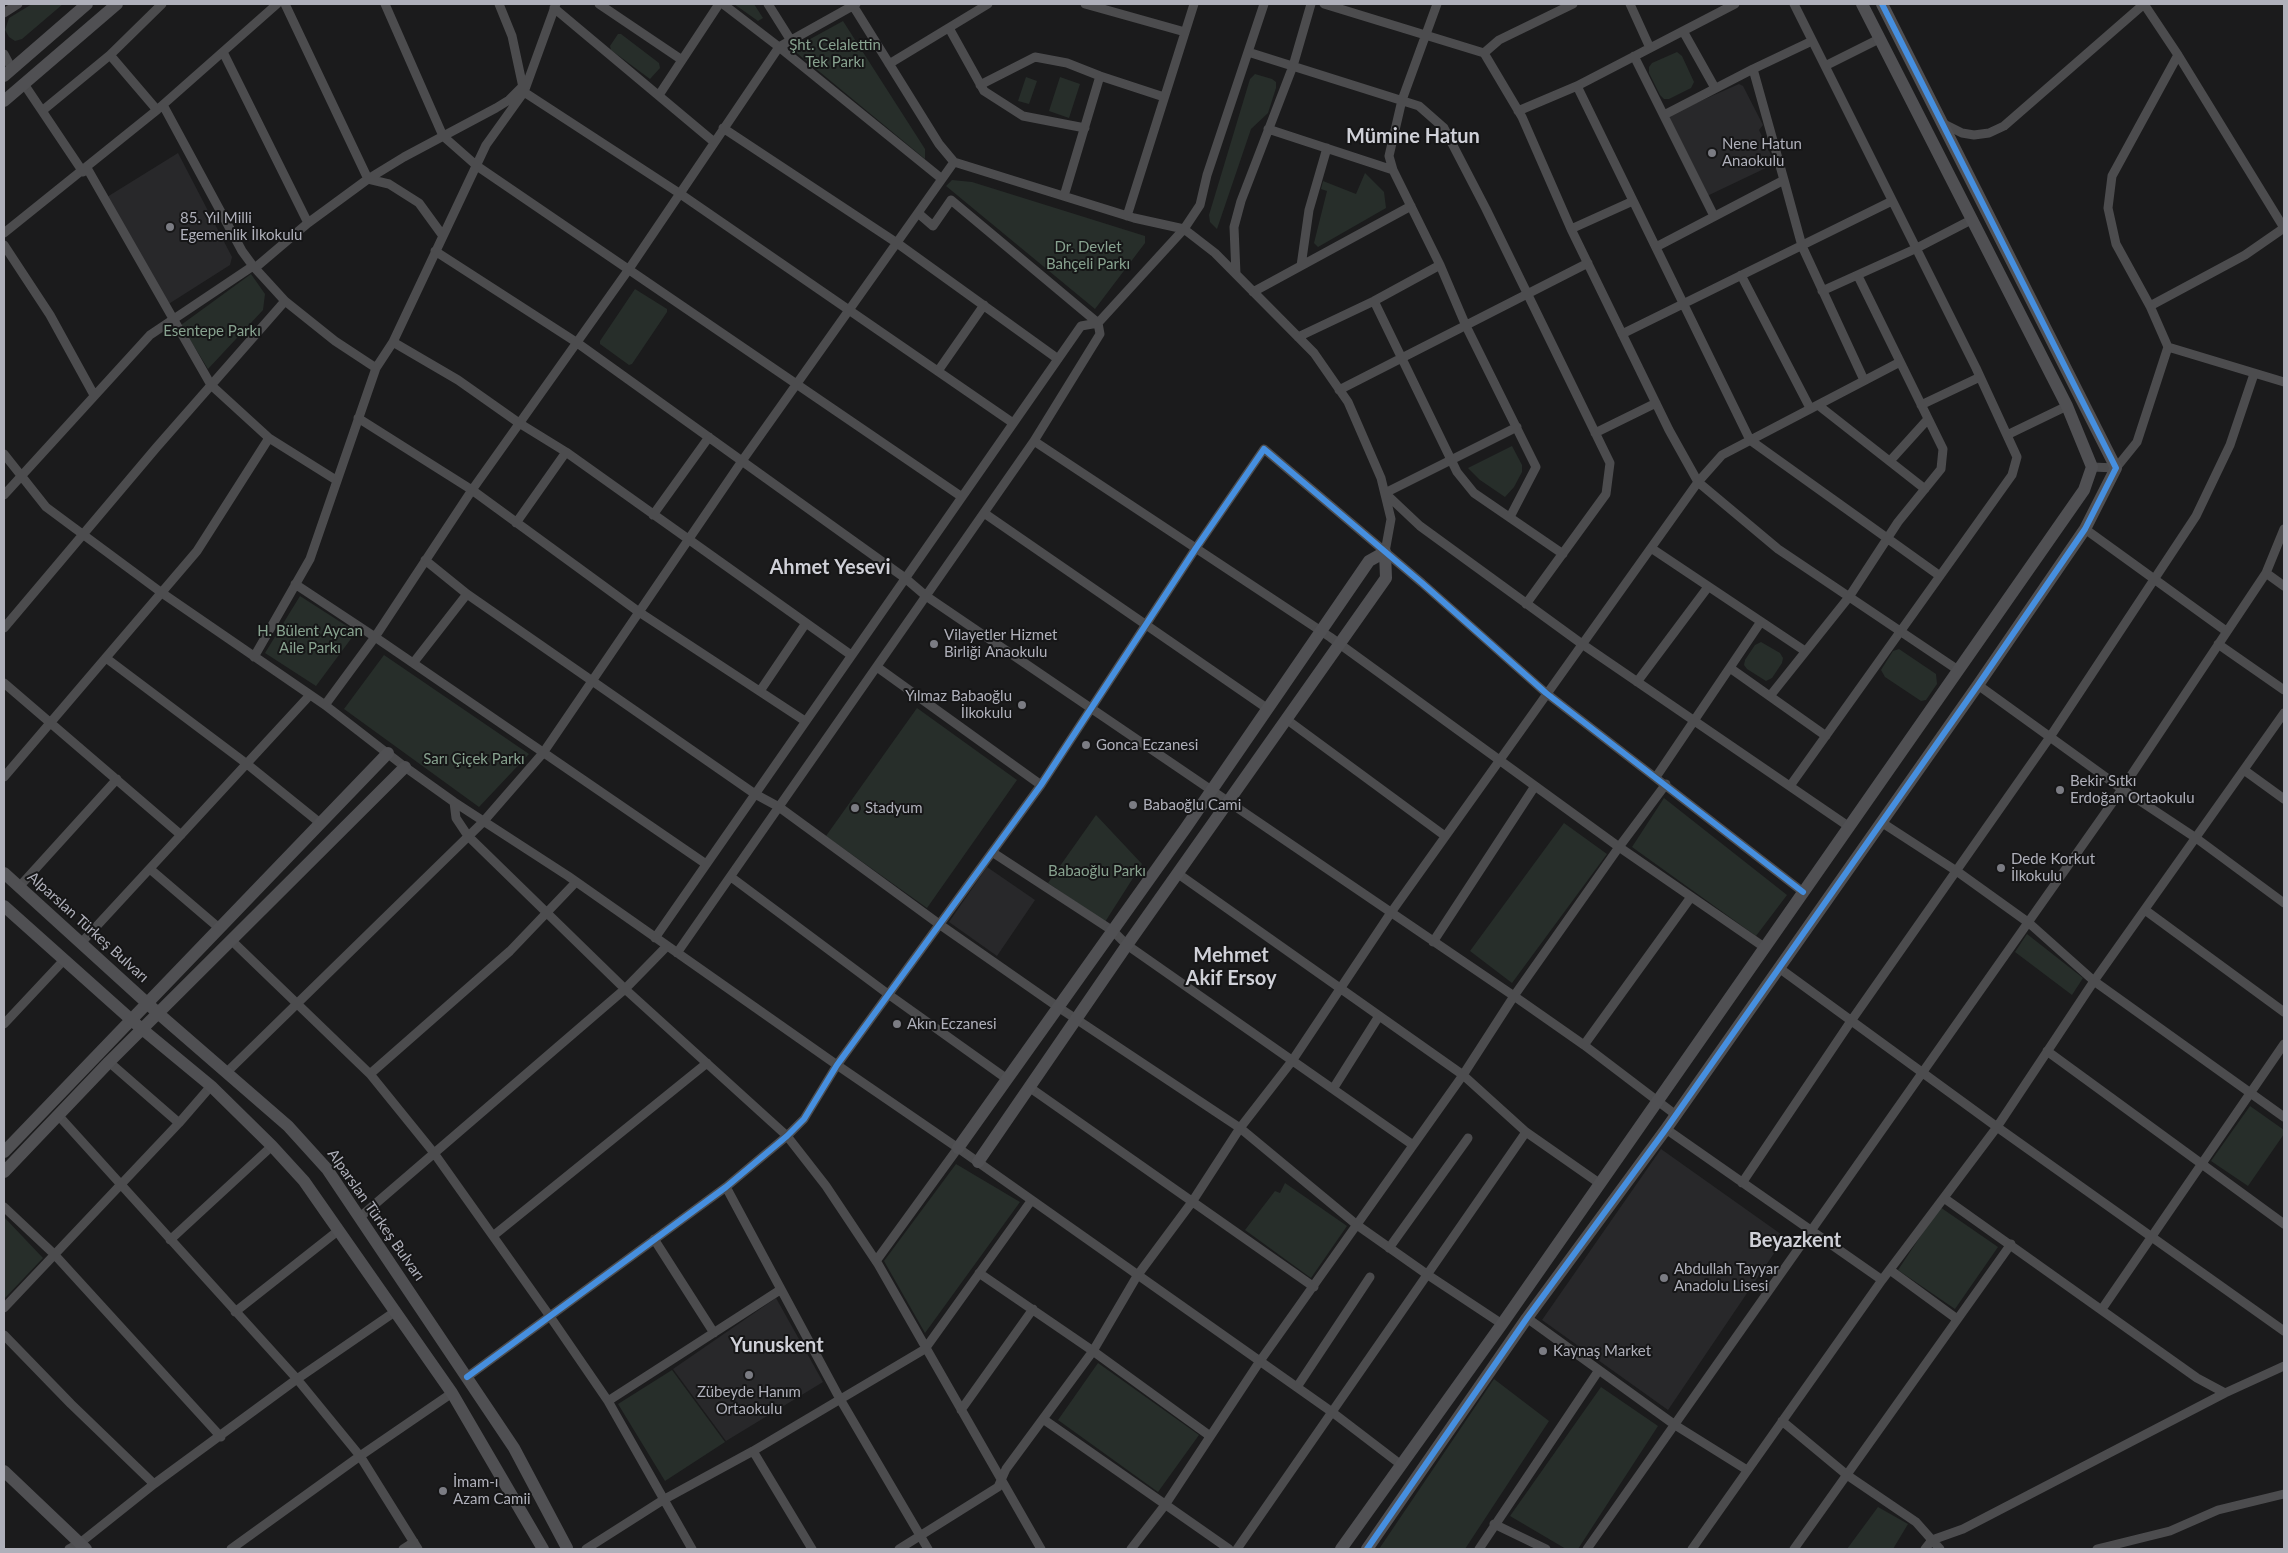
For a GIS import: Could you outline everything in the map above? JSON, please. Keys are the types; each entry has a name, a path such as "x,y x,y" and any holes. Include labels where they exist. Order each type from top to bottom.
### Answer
{"street":[{"path":"4,13 18,4"},
{"path":"4,54 8,72 87,4"},
{"path":"4,101 117,4"},
{"path":"42,111 110,55 162,4"},
{"path":"4,233 160,108 277,4"},
{"path":"285,4 368,179"},
{"path":"385,4 443,136 477,166 962,497"},
{"path":"499,4 512,36 524,89 850,309 1013,423"},
{"path":"599,4 682,60"},
{"path":"659,96 719,4"},
{"path":"723,4 942,179"},
{"path":"768,4 790,39"},
{"path":"325,705 376,636 472,490 629,268 779,47 790,39 854,4 939,144 954,162 1127,216 1184,229 1214,253 1314,353 1348,402 1381,478 1391,519 1385,552 1386,578 1228,800 978,1162"},
{"path":"889,64 988,4"},
{"path":"1085,4 1185,32"},
{"path":"1127,216 1194,4"},
{"path":"655,938 1080,326 1098,323 1184,229 1200,205 1207,175 1264,4"},
{"path":"1236,274 1234,227 1241,201 1293,66 1311,4"},
{"path":"1324,4 1484,53 1518,111 1571,229 1656,403 1698,482 1778,549 1958,670"},
{"path":"1437,4 1402,100 1389,156 1393,170 1440,265 1466,326 1536,467 1510,517"},
{"path":"1484,53 1499,40 1573,4"},
{"path":"1630,4 1650,48"},
{"path":"1518,111 1576,86 1735,4"},
{"path":"1790,786 2012,475 2017,457 1980,377 1794,4"},
{"path":"1341,1549 1502,1324 2084,490 2092,467 2067,406 1862,4"},
{"path":"1882,4 2116,468"},
{"path":"1942,123 1962,133 1974,135 1989,133 2004,126 2144,4 2178,55 2284,228 2245,255 2150,306"},
{"path":"254,657 310,559 376,368 393,342 486,145 524,89 555,6 714,142"},
{"path":"948,28 984,91 1023,116 1085,128"},
{"path":"1683,31 1716,88"},
{"path":"1825,66 1879,39"},
{"path":"1664,115 1812,41"},
{"path":"223,52 308,223"},
{"path":"1248,52 1419,106 1444,128 1486,209 1610,463 1606,494 1526,604"},
{"path":"110,55 160,108 242,251 254,267 285,301 336,341 376,368"},
{"path":"1366,1549 1527,1318 1676,1115 1978,685 2085,529 2116,468 2137,442 2168,347 2150,306 2116,244 2108,208 2112,176 2178,55"},
{"path":"1634,56 1714,216"},
{"path":"980,85 1036,57 1067,62 1100,76 1164,97"},
{"path":"1753,69 1802,246 1864,380"},
{"path":"1064,196 1100,76"},
{"path":"24,84 85,170 211,385 269,438 336,480"},
{"path":"1576,86 1750,440 1940,576"},
{"path":"4,495 150,336 254,267 308,223 368,179 404,157 496,108 524,89"},
{"path":"723,128 897,243 1058,359"},
{"path":"1268,129 1393,170"},
{"path":"1301,266 1309,210 1327,148"},
{"path":"226,1073 483,822 543,753 742,461 954,162"},
{"path":"368,179 389,184 413,199 443,236"},
{"path":"1656,247 1784,180"},
{"path":"677,953 1034,441 1100,334 1098,323 951,200 933,226 918,213"},
{"path":"1571,229 1633,201"},
{"path":"1622,334 1892,201"},
{"path":"1254,292 1411,206"},
{"path":"1822,291 1915,249 1973,219"},
{"path":"4,245 50,315 94,395"},
{"path":"435,250 576,342 905,578 926,596 1090,710 1228,800 1390,914 1514,996 1584,1045 1676,1115"},
{"path":"1340,390 1588,263"},
{"path":"1298,337 1374,301 1440,265"},
{"path":"1741,275 1814,407 1890,461 1925,489"},
{"path":"1770,696 1849,597 1887,538 1941,469 1943,448 1858,276"},
{"path":"4,628 82,534 285,301"},
{"path":"1374,301 1457,472 1474,493 1563,554"},
{"path":"938,371 984,305"},
{"path":"393,342 458,380 566,452 851,655"},
{"path":"2168,347 2284,382"},
{"path":"899,1549 998,1487 1001,1478 1093,1351 1137,1276 1192,1202 1240,1128 1292,1061 1390,914 1698,482 1722,455 1900,362"},
{"path":"1742,1183 1851,1021 1958,872 2050,737 2196,516 2230,445 2254,374"},
{"path":"1921,405 1980,377"},
{"path":"1595,433 1656,403"},
{"path":"2007,435 2067,406"},
{"path":"358,418 472,490 638,612 805,721"},
{"path":"1890,461 1928,418"},
{"path":"1384,493 1452,461 1517,427"},
{"path":"653,515 709,437"},
{"path":"4,777 197,551 269,438"},
{"path":"1034,441 1322,631 1619,847 1764,947"},
{"path":"467,1376 726,1187 787,1136 804,1119 837,1065 1041,785 1196,548 1264,449 1546,693 1666,784 1803,892"},
{"path":"516,523 566,452"},
{"path":"4,454 46,507 162,593 325,705 404,767 454,802 576,882 978,1162 1332,1412 1400,1464"},
{"path":"2092,467 2116,468"},
{"path":"1384,493 1420,526 1526,604 1848,826"},
{"path":"984,513 1268,710"},
{"path":"2085,529 2226,631"},
{"path":"1587,1549 2122,789 2266,573 2284,529"},
{"path":"1651,548 1805,652"},
{"path":"876,1261 1212,791 1369,561 1385,552"},
{"path":"425,560 467,594 754,794 779,807 939,924 1058,1007 1240,1128 1356,1225 1428,1276 1502,1324"},
{"path":"2266,573 2284,586"},
{"path":"296,584 376,636 706,864"},
{"path":"1637,682 1708,587"},
{"path":"414,662 467,594"},
{"path":"760,691 806,623"},
{"path":"1656,777 1760,623"},
{"path":"2218,644 2284,690"},
{"path":"106,658 247,764 320,823"},
{"path":"877,667 1041,785"},
{"path":"1730,668 1826,736"},
{"path":"4,683 182,835"},
{"path":"1978,685 2122,789 2196,838 2284,903"},
{"path":"82,942 310,695"},
{"path":"1692,1549 1882,1280 1997,1128 2094,981 2284,713"},
{"path":"1286,719 1445,836"},
{"path":"4,1152 388,753"},
{"path":"4,1172 109,1062 404,767"},
{"path":"2244,770 2284,799"},
{"path":"19,887 117,779"},
{"path":"1131,1549 1165,1505 1260,1361 1463,1075 1514,996 1666,784"},
{"path":"1433,942 1535,786"},
{"path":"454,802 456,818 468,836 625,989 787,1136 826,1186 876,1261 1041,1549"},
{"path":"1881,822 1958,872 2029,923 2094,981 2284,1117"},
{"path":"992,852 1113,931 1127,945 1413,1146"},
{"path":"150,869 219,928"},
{"name":"Alparslan Türkeş Bulvarı","path":"4,873 159,1014 288,1126 327,1169 514,1448 565,1549"},
{"path":"1177,873 1463,1075 1526,1132 1599,1183"},
{"path":"731,876 888,994 1007,1079"},
{"path":"370,1074 510,951 576,882"},
{"path":"1584,1045 1691,897"},
{"path":"4,906 130,1019 211,1086 272,1146 304,1181 452,1393 542,1549"},
{"path":"2145,910 2284,1012"},
{"path":"231,940 370,1074 434,1154 608,1401 692,1549"},
{"path":"360,1217 625,989 667,946"},
{"path":"4,1024 64,960"},
{"path":"1778,968 1997,1128 2284,1331"},
{"path":"1333,1089 1379,1016"},
{"path":"2102,1309 2284,1044"},
{"path":"2047,1051 2284,1224"},
{"path":"109,1062 179,1123"},
{"path":"493,1236 706,1063"},
{"path":"4,1308 179,1123 211,1086"},
{"path":"1029,1087 1314,1287"},
{"path":"58,1116 298,1379 360,1456 416,1546 403,1549"},
{"path":"1666,1129 1811,1233 1882,1280"},
{"path":"1237,1549 1526,1132"},
{"path":"1390,1248 1468,1138"},
{"path":"170,1240 272,1146"},
{"path":"726,1187 840,1399 928,1549"},
{"path":"1944,1198 2011,1244 2196,1378 2225,1393"},
{"path":"586,1549 663,1500 753,1451 925,1349 1032,1201"},
{"path":"4,1207 54,1254 221,1437"},
{"path":"235,1312 339,1230"},
{"path":"654,1239 714,1333"},
{"path":"1794,1549 2011,1244"},
{"path":"1890,1270 1957,1320"},
{"path":"979,1273 1093,1351 1210,1436"},
{"path":"1297,1387 1370,1277"},
{"path":"608,1401 780,1290"},
{"path":"961,1410 1032,1310"},
{"path":"4,1471 78,1547 154,1484 298,1379 396,1311"},
{"path":"1527,1318 1675,1425 1747,1470"},
{"path":"4,1335 71,1404 154,1484"},
{"path":"1925,1549 1932,1540 1963,1529 2225,1393 2284,1366"},
{"path":"1479,1549 1599,1370"},
{"path":"231,1549 360,1456 452,1393"},
{"path":"1043,1419 1229,1549"},
{"path":"1782,1421 1847,1475 1916,1522 1940,1549"},
{"path":"753,1451 812,1549"},
{"path":"2097,1549 2170,1531 2218,1510 2284,1494"},
{"path":"1494,1524 1546,1549"}],"shaded area":[{"path":"1739,84 1743,86 1763,125 1759,130 1772,157 1770,166 1707,196 1669,120 1671,114"},
{"name":"85. Yıl Milli Egemenlik İlkokulu","path":"178,153 232,257 230,265 167,305 107,197"},
{"path":"987,867 1035,900 997,956 949,922"},
{"name":"Abdullah Tayyar Anadolu Lisesi","path":"1661,1149 1785,1237 1668,1410 1542,1320"},
{"name":"Zübeyde Hanım Ortaokulu","path":"776,1298 823,1382 726,1441 673,1369"}],"green space":[{"path":"32,4 63,4 22,39 15,41 9,37 5,30 9,18"},
{"path":"734,4 754,4 763,18 758,21"},
{"name":"Şht. Celalettin Tek Parkı","path":"843,21 925,149 925,159 792,49"},
{"path":"618,34 621,34 659,63 660,68 650,79 611,50 610,46"},
{"path":"1677,52 1682,56 1694,82 1691,88 1669,99 1664,99 1649,73 1649,67 1652,63"},
{"path":"1255,74 1272,79 1276,82 1276,88 1268,113 1251,129 1217,229 1210,222 1209,215 1250,79"},
{"path":"1026,77 1037,81 1029,104 1018,101"},
{"path":"1060,77 1080,84 1069,118 1049,111"},
{"path":"1365,173 1384,192 1386,208 1318,247 1314,243 1327,191 1321,189 1323,181 1356,194"},
{"name":"Dr. Devlet Bahçeli Parkı","path":"952,180 972,182 1145,236 1145,243 1095,309 946,186"},
{"name":"Esentepe Parkı","path":"251,274 265,294 263,310 208,369 181,325"},
{"path":"635,289 667,309 667,312 632,364 629,365 600,344 600,341"},
{"path":"1512,446 1522,465 1522,472 1514,487 1505,497 1480,480 1468,468"},
{"name":"H. Bülent Aycan Aile Parkı","path":"300,596 356,632 316,686 265,653"},
{"path":"1761,642 1780,653 1783,658 1782,663 1772,678 1766,681 1744,665 1745,660 1755,645"},
{"path":"1899,649 1936,674 1937,684 1926,700 1921,701 1885,677 1881,670 1893,651"},
{"name":"Sarı Çiçek Parkı","path":"384,655 529,754 479,807 344,709"},
{"path":"917,708 1017,780 927,908 826,836"},
{"path":"1664,798 1787,895 1756,936 1632,847"},
{"name":"Babaoğlu Parkı","path":"1096,815 1142,864 1105,922 1048,883"},
{"path":"1564,823 1607,854 1512,983 1470,951"},
{"path":"2027,934 2083,978 2072,995 2015,952"},
{"path":"2250,1106 2284,1130 2284,1134 2248,1186 2211,1161"},
{"path":"956,1164 1020,1202 925,1333 884,1261"},
{"path":"1285,1183 1347,1226 1311,1278 1245,1230 1275,1191 1280,1193"},
{"path":"1940,1207 1998,1247 1955,1309 1898,1270"},
{"path":"4,1217 43,1258 4,1299"},
{"path":"1098,1363 1199,1435 1158,1492 1058,1420"},
{"path":"672,1370 725,1442 665,1481 618,1404"},
{"path":"1494,1379 1549,1421 1465,1549 1379,1549"},
{"path":"1601,1387 1658,1426 1578,1549 1566,1549 1510,1516"},
{"path":"1878,1507 1908,1524 1893,1549 1847,1549"}],"cycle path":[{"path":"1367,1549 1527,1318 1666,1129 1978,685 2085,529 2116,468 1882,4"},
{"path":"467,1377 726,1187 787,1136 804,1119 837,1065 1041,785 1196,548 1264,449 1422,583 1546,693 1803,892"}],"place":[{"name":"Nene Hatun Anaokulu","path":"1712,153"},
{"name":"85. Yıl Milli Egemenlik İlkokulu","path":"170,227"},
{"name":"Vilayetler Hizmet Birliği Anaokulu","path":"934,644"},
{"name":"Yılmaz Babaoğlu İlkokulu","path":"1022,705"},
{"name":"Gonca Eczanesi","path":"1086,745"},
{"name":"Bekir Sıtkı Erdoğan Ortaokulu","path":"2060,790"},
{"name":"Babaoğlu Cami","path":"1133,805"},
{"name":"Stadyum","path":"855,808"},
{"name":"Dede Korkut İlkokulu","path":"2001,868"},
{"name":"Akın Eczanesi","path":"897,1024"},
{"name":"Abdullah Tayyar Anadolu Lisesi","path":"1664,1278"},
{"name":"Kaynaş Market","path":"1543,1351"},
{"name":"Zübeyde Hanım Ortaokulu","path":"749,1375"},
{"name":"İmam-ı Azam Camii","path":"443,1491"}],"district":[{"name":"Mümine Hatun","path":"1413,137"},
{"name":"Ahmet Yesevi","path":"830,568"},
{"name":"Mehmet Akif Ersoy","path":"1231,968"},
{"name":"Beyazkent","path":"1795,1241"},
{"name":"Yunuskent","path":"777,1346"}]}
